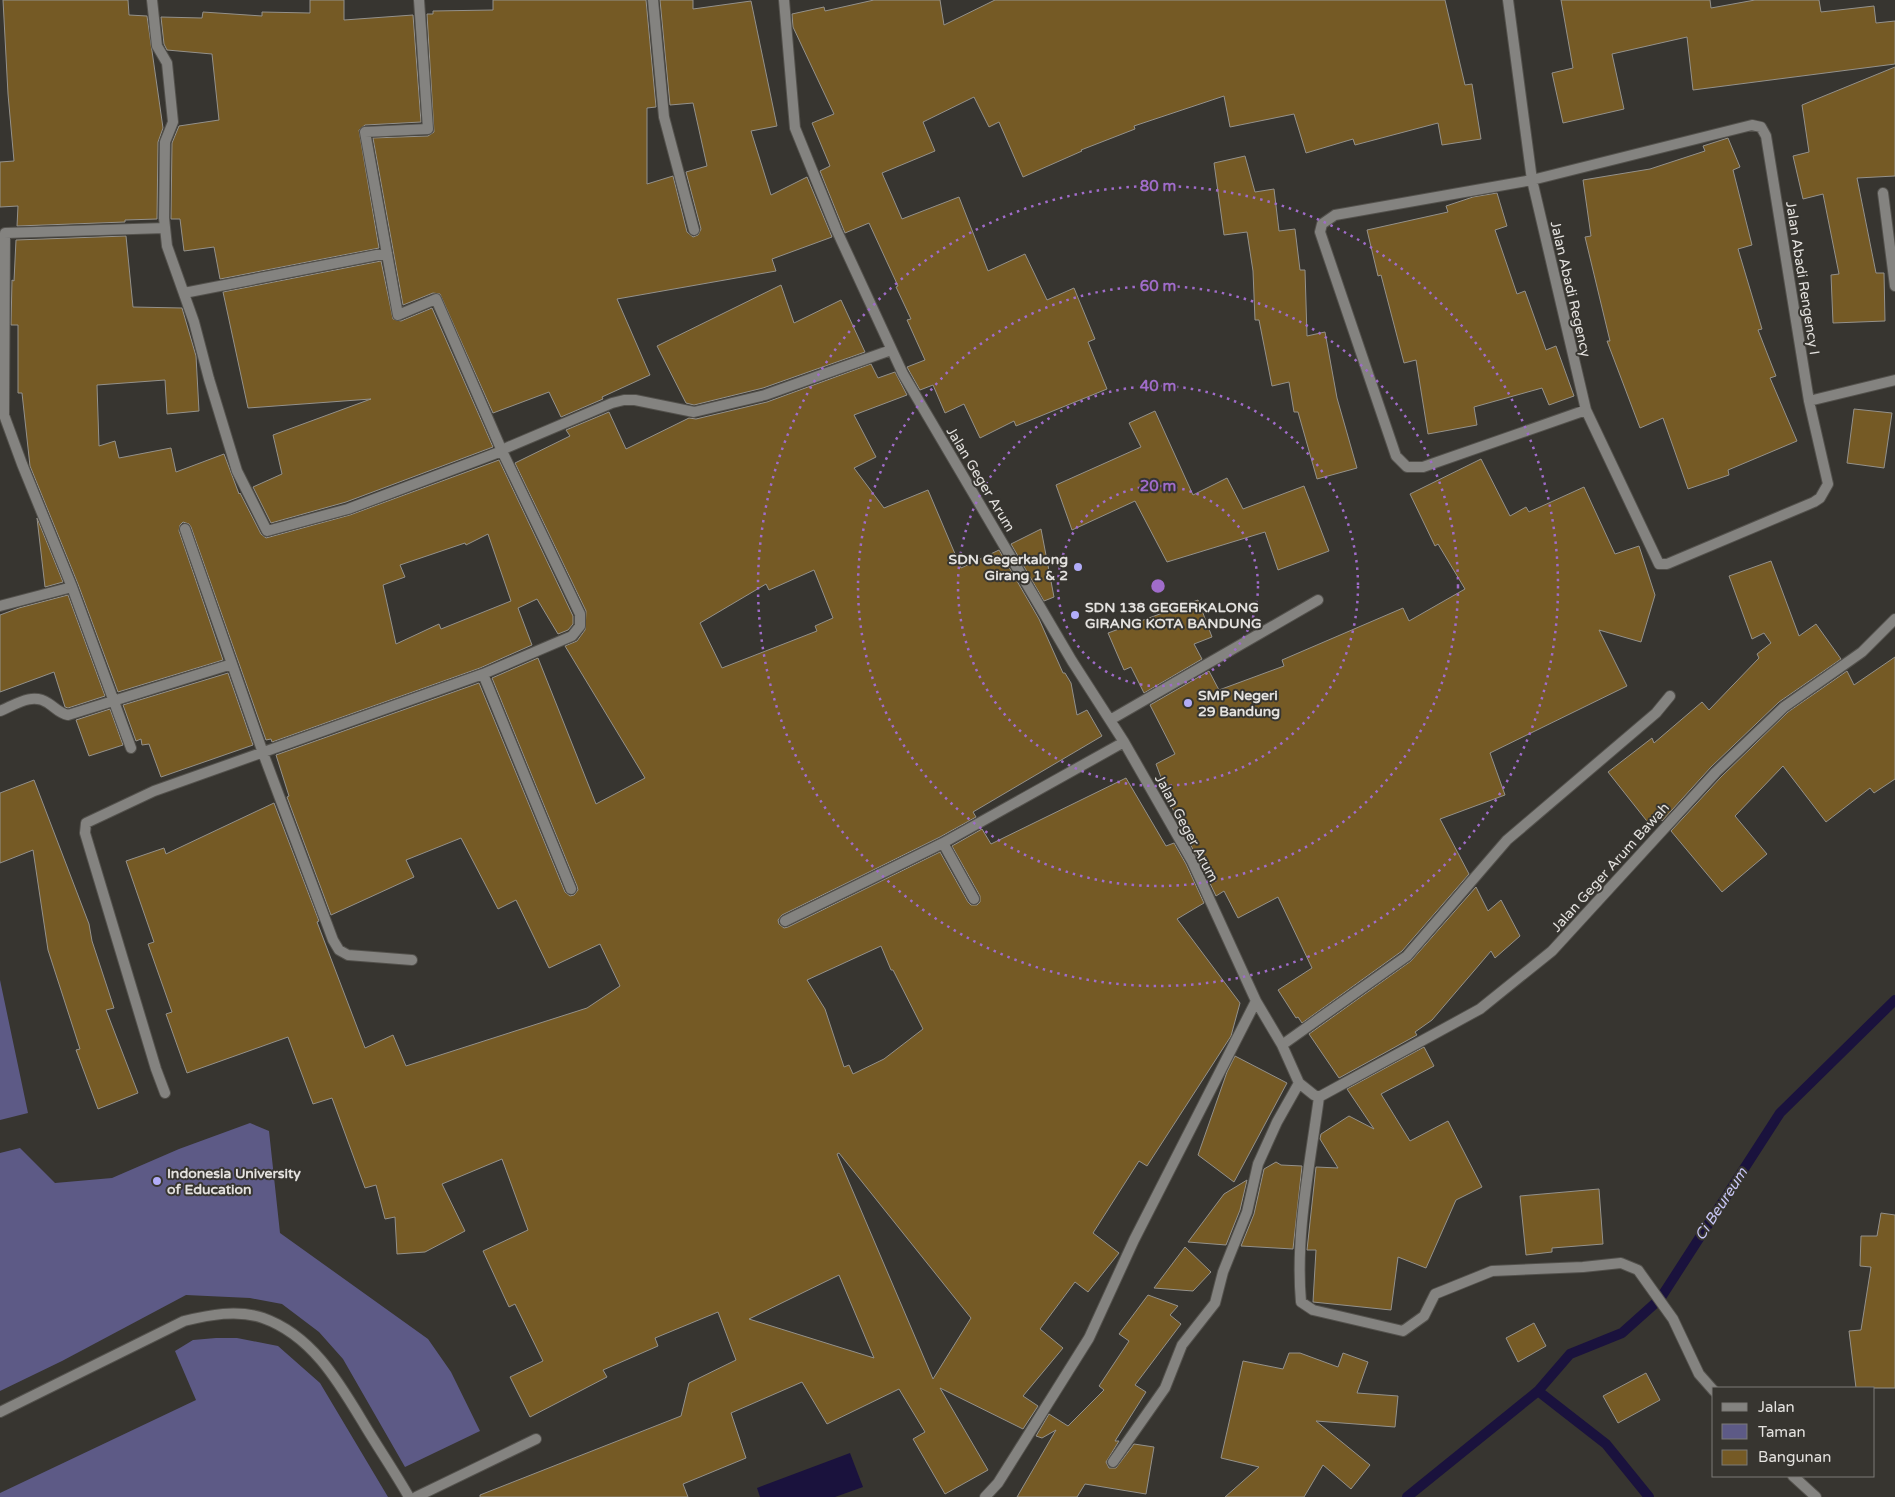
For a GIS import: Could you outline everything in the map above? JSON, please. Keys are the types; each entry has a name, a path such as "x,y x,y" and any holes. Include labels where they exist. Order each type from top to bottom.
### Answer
{"street":[{"path":"152,0 157,46 167,63 173,122 165,142 165,228 167,246 184,292 237,471 267,531 348,508 502,451 612,403 635,400 694,412 765,396 892,350"},
{"path":"165,1093 156,1070 85,833 85,825 154,791 483,674 572,636 580,626 580,614 502,451 436,299 398,315 365,132 428,129 419,0"},
{"path":"653,0 664,117 694,230"},
{"name":"Jalan Geger Arum","path":"784,0 795,128 836,229 903,374 1072,661 1124,742 1192,861 1256,1001 1282,1045 1299,1083"},
{"name":"Jalan Abadi Regency","path":"1508,0 1532,180 1586,410 1659,564 1665,565"},
{"name":"Jalan Abadi Rengency I","path":"1532,180 1752,125 1761,127 1766,136 1809,401 1828,484 1820,498 1814,502 1665,565"},
{"path":"1532,180 1335,216 1322,224 1320,232 1396,456 1407,467 1423,467 1586,410"},
{"path":"1883,193 1895,286"},
{"path":"131,748 72,587 4,415 2,233 165,228"},
{"path":"184,292 387,253"},
{"path":"1809,401 1895,380"},
{"path":"185,529 263,753 332,940 339,950 348,955 412,960"},
{"path":"0,606 72,587"},
{"path":"1110,720 1318,600"},
{"name":"Jalan Geger Arum Bawah","path":"1319,1097 1480,1009 1552,951 1716,772 1784,707 1862,652 1895,619"},
{"path":"0,711 33,697 49,703 60,713 68,715 232,664"},
{"path":"483,674 571,889"},
{"path":"1282,1045 1407,956 1507,840 1656,713 1670,696"},
{"path":"785,921 943,843 1124,742"},
{"path":"943,843 974,899"},
{"path":"985,1497 998,1483 1089,1338 1134,1240 1256,1001"},
{"path":"1113,1462 1165,1388 1182,1344 1215,1303 1223,1272 1246,1212 1258,1164 1277,1122 1299,1083 1314,1096 1319,1097 1301,1226 1298,1273 1301,1302 1313,1310 1403,1331 1424,1316 1435,1294 1492,1271 1583,1267 1621,1263 1638,1270 1673,1319 1699,1374 1712,1390"},
{"path":"0,1412 184,1321 209,1315 243,1313 262,1318 283,1327 316,1353 336,1378 409,1497"},
{"path":"416,1497 536,1439"},
{"path":"1794,1477 1816,1497"}],"green space":[{"path":"0,980 28,1113 0,1120"},
{"path":"250,1123 269,1131 280,1233 428,1339 451,1372 480,1431 405,1467 343,1359 319,1332 282,1304 250,1298 186,1295 62,1361 0,1391 0,1153 20,1148 55,1183 112,1178 179,1149"},
{"path":"237,1338 278,1346 320,1383 388,1497 0,1497 0,1493 196,1400 175,1351 193,1340"}],"shaded area":[{"path":"850,1453 863,1487 835,1497 760,1497 757,1488"}],"building":[{"path":"3,0 128,0 129,15 147,16 163,128 158,142 157,219 17,226 18,206 0,207 0,162 14,161"},
{"path":"310,0 344,0 344,20 413,15 421,122 365,125 359,130 379,248 220,279 214,247 184,251 180,219 171,219 172,143 179,126 219,120 212,54 167,50 164,44 161,17 202,18 203,12 262,16 262,12 310,13"},
{"path":"493,0 646,0 656,107 647,108 647,184 673,176 687,232 693,237 698,235 701,229 686,172 707,166 693,103 670,105 660,0 693,0 693,9 751,1 777,126 751,131 771,195 807,177 832,237 772,259 776,271 617,299 650,375 602,397 603,399 561,417 549,392 493,413 440,294 433,293 403,305 373,138 428,136 434,132 427,14 433,14 433,11 493,10"},
{"path":"874,0 940,0 944,25 995,0 1445,0 1465,85 1472,84 1481,139 1442,145 1438,123 1355,145 1353,139 1306,153 1294,114 1230,127 1224,96 1134,126 1135,129 1081,150 1023,177 999,122 989,127 974,97 923,122 935,151 882,173 902,219 959,197 988,271 1025,254 1047,300 1074,288 1095,339 1088,342 1107,389 1016,426 1014,421 980,438 964,404 945,413 933,385 920,390 907,367 925,360 907,320 911,319 896,287 898,286 869,223 845,233 820,171 830,166 812,123 834,114 793,27 792,14 824,7 825,11"},
{"path":"1561,0 1710,0 1711,8 1755,0 1819,0 1821,12 1874,6 1876,23 1895,21 1895,64 1693,90 1687,37 1612,54 1624,109 1563,123 1552,73 1573,68"},
{"path":"1895,67 1895,176 1857,178 1876,273 1884,273 1885,321 1833,323 1831,275 1839,274 1823,194 1803,199 1793,156 1809,152 1802,105"},
{"path":"1728,138 1740,167 1733,170 1752,245 1738,249 1762,329 1758,330 1776,376 1770,378 1797,441 1728,470 1729,475 1688,489 1663,418 1640,428 1607,341 1610,341 1585,237 1591,236 1583,180 1650,169 1705,151 1703,146"},
{"path":"1245,156 1255,192 1274,189 1279,231 1295,229 1300,270 1305,270 1307,336 1325,332 1337,398 1357,468 1317,479 1298,412 1294,412 1289,382 1272,386 1259,320 1255,320 1253,271 1247,232 1224,235 1214,163"},
{"path":"1497,193 1507,226 1495,230 1517,294 1525,291 1546,350 1556,346 1574,396 1549,405 1542,388 1474,407 1477,425 1428,434 1416,360 1404,363 1381,275 1378,276 1367,230 1448,212 1446,206 1473,197"},
{"path":"126,236 133,307 182,308 196,356 199,411 167,414 165,380 97,385 99,446 115,441 119,458 171,448 176,472 224,454 239,494 261,534 266,538 350,515 499,460 573,616 573,624 568,630 558,634 537,599 518,608 532,645 480,668 272,742 271,739 266,740 191,527 183,522 180,525 179,531 223,660 118,692 78,584 30,466 22,393 18,393 18,325 11,325 12,280 14,281 16,240","holes":["488,534 511,601 441,629 439,624 396,644 383,585 405,577 400,565 465,543 466,545"]},
{"path":"381,261 393,319 401,321 432,308 493,447 346,502 271,523 253,487 282,474 273,435 371,399 248,408 223,292"},
{"path":"781,285 794,323 841,300 865,352 763,388 694,405 686,403 657,346"},
{"path":"871,364 878,378 895,372 907,395 854,415 876,457 854,468 884,508 928,490 961,568 999,550 1039,619 1063,673 1065,673 1071,683 1077,715 1087,710 1102,736 973,812 976,817 940,837 782,915 778,920 779,924 784,928 788,927 940,852 968,902 971,905 977,905 980,902 980,896 952,846 982,829 991,844 1126,778 1166,846 1174,843 1204,903 1177,919 1240,1003 1231,1036 1147,1166 1139,1161 1093,1233 1119,1253 1088,1292 1075,1282 1040,1329 1063,1348 1023,1396 1038,1406 1023,1429 940,1388 988,1470 945,1494 913,1439 925,1432 899,1389 827,1424 802,1382 731,1413 746,1458 683,1484 688,1497 480,1497 480,1495 681,1416 689,1383 736,1360 718,1312 655,1338 658,1346 603,1370 607,1377 530,1417 510,1377 543,1361 515,1304 509,1307 483,1251 528,1230 502,1159 442,1184 465,1231 425,1252 397,1254 395,1217 385,1219 376,1185 365,1188 332,1098 313,1104 288,1037 187,1073 166,1014 172,1012 148,944 154,942 126,861 164,848 166,854 274,803 365,1048 393,1035 406,1066 587,1008 620,986 600,944 549,968 516,900 498,909 461,838 406,860 414,877 331,915 287,797 289,796 276,755 479,683 565,892 570,896 574,895 578,890 577,886 492,678 538,658 596,804 645,778 565,646 577,641 585,630 586,611 515,463 570,436 566,430 609,412 626,449 689,418 696,419 767,402","holes":["814,570 833,618 815,626 817,631 722,668 700,623 766,584 769,590","881,946 891,970 893,970 923,1029 884,1059 853,1074 849,1065 844,1067 825,1009 807,980","839,1153 971,1318 933,1379 837,1154","839,1275 874,1358 749,1319"]},
{"path":"1854,409 1892,413 1884,468 1847,463"},
{"path":"1155,411 1193,495 1227,478 1243,509 1304,486 1329,551 1278,570 1265,532 1167,562 1135,501 1072,530 1056,485 1141,447 1129,423"},
{"path":"1481,459 1510,516 1526,507 1529,512 1584,487 1615,554 1639,546 1655,595 1641,642 1599,630 1627,686 1490,753 1505,795 1440,819 1469,874 1402,951 1302,1023 1298,1017 1296,1018 1278,990 1312,968 1278,897 1238,918 1224,891 1216,896 1198,858 1178,823 1156,764 1175,754 1150,705 1209,671 1219,690 1284,666 1282,660 1403,608 1409,621 1465,589 1438,544 1435,546 1410,494"},
{"path":"37,518 63,582 45,587"},
{"path":"1041,529 1054,597 1044,601 1011,544"},
{"path":"1771,561 1799,636 1816,624 1841,659 1779,702 1711,767 1662,821 1660,817 1650,825 1608,772 1652,738 1654,743 1702,702 1709,710 1759,658 1757,654 1771,643 1764,633 1752,639 1729,576"},
{"path":"68,595 105,696 68,708 65,707 54,672 0,692 0,615"},
{"path":"1198,600 1212,637 1194,644 1202,659 1144,693 1131,667 1124,670 1108,633"},
{"path":"1895,657 1895,779 1874,793 1870,788 1826,822 1783,766 1735,816 1767,854 1722,892 1671,831 1721,777 1788,712 1847,671 1854,685"},
{"path":"228,673 253,745 161,777 149,744 142,745 141,739 136,741 123,705"},
{"path":"110,709 123,745 89,756 76,720"},
{"path":"34,780 89,924 92,941 114,1008 106,1010 138,1093 98,1109 76,1050 80,1049 48,950 33,850 0,863 0,793"},
{"path":"1476,887 1488,911 1501,900 1520,936 1495,958 1491,951 1432,1020 1415,1032 1417,1035 1339,1078 1309,1034 1411,961"},
{"path":"1424,1047 1434,1066 1381,1094 1410,1141 1448,1121 1482,1187 1456,1200 1426,1268 1398,1257 1391,1310 1313,1302 1316,1250 1307,1250 1316,1167 1338,1168 1320,1139 1321,1134 1349,1116 1374,1129 1347,1089"},
{"path":"1235,1056 1287,1083 1234,1182 1198,1155 1227,1072"},
{"path":"1276,1162 1281,1165 1302,1166 1293,1249 1241,1246 1254,1214 1264,1169"},
{"path":"1247,1180 1240,1210 1226,1245 1188,1242 1224,1194"},
{"path":"1599,1189 1603,1244 1552,1248 1552,1252 1526,1255 1520,1196"},
{"path":"1881,1213 1895,1215 1895,1388 1856,1387 1849,1331 1861,1330 1871,1267 1860,1266 1861,1236 1877,1236"},
{"path":"1185,1247 1211,1272 1193,1291 1154,1288"},
{"path":"1148,1295 1178,1306 1170,1315 1181,1324 1135,1385 1146,1392 1115,1441 1119,1441 1106,1462 1109,1468 1116,1468 1134,1444 1154,1447 1146,1494 1085,1484 1077,1497 1017,1497 1056,1430 1042,1438 1036,1436 1049,1414 1068,1426 1104,1390 1099,1386 1129,1341 1119,1334"},
{"path":"1534,1323 1546,1346 1518,1362 1506,1338"},
{"path":"1289,1353 1300,1353 1338,1367 1343,1353 1368,1362 1357,1393 1398,1396 1395,1427 1316,1421 1370,1465 1351,1489 1323,1465 1304,1497 1225,1497 1259,1467 1221,1458 1243,1361 1283,1369"},
{"path":"1646,1373 1660,1400 1618,1423 1603,1396"}],"waterway":[{"name":"Ci Beureum","path":"1649,1497 1606,1444 1538,1391 1570,1354 1622,1333 1660,1299 1780,1113 1895,1000"},
{"name":"Ci Beureum","path":"1407,1497 1538,1391"}],"place":[{"name":"SDN Gegerkalong Girang 1 & 2","path":"1078,567"},
{"name":"SDN 138 GEGERKALONG GIRANG KOTA BANDUNG","path":"1075,615"},
{"name":"SMP Negeri 29 Bandung","path":"1188,703"},
{"name":"Indonesia University of Education","path":"157,1181"}]}
